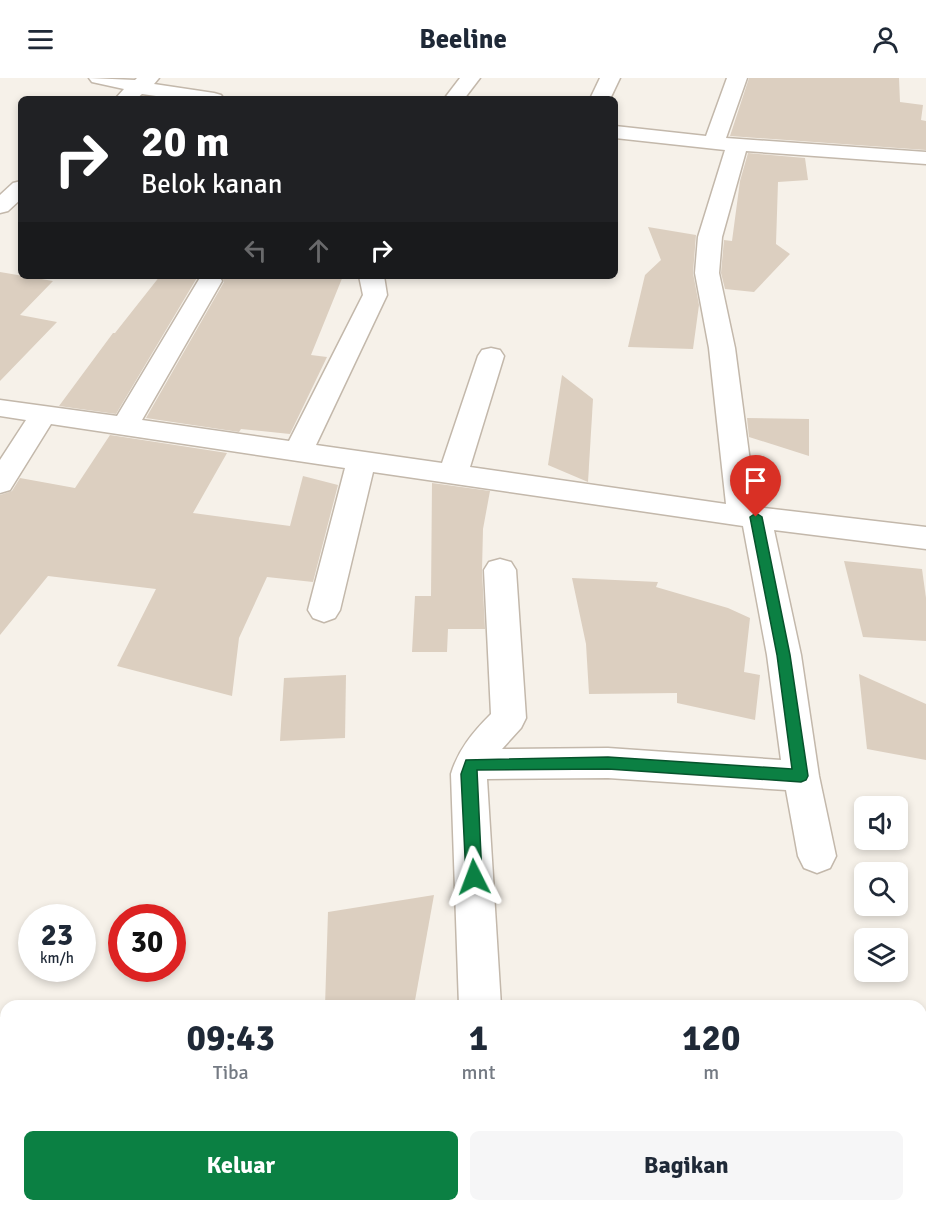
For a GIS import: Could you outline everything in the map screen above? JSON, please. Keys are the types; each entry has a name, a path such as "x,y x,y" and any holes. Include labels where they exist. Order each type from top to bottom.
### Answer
{"street":[{"path":"99,78 137,88 193,96"},
{"path":"456,96 470,78"},
{"path":"601,96 610,78"},
{"path":"737,78 706,273 722,348 749,516 784,655 801,776 817,856"},
{"path":"618,132 726,144 926,158"},
{"path":"0,206 18,191"},
{"path":"298,452 375,295 373,279"},
{"path":"125,426 210,281"},
{"path":"453,474 491,357"},
{"path":"0,408 749,516 926,538"},
{"path":"0,483 44,414"},
{"path":"324,610 361,461"},
{"path":"480,1000 469,774 471,764 486,742 509,718 500,570"},
{"path":"471,764 608,763 801,776"}],"building":[{"path":"749,78 899,78 900,102 923,105 921,120 926,121 926,150 730,136"},
{"path":"748,153 805,158 808,180 778,182 776,244 790,254 754,292 725,289 721,273 724,240 732,241 740,181"},
{"path":"648,227 696,235 693,273 699,305 693,349 628,347 645,275 661,260"},
{"path":"0,272 18,275 18,279 53,281 20,315 57,322 0,381"},
{"path":"158,279 196,279 116,414 59,406"},
{"path":"223,279 342,279 311,355 327,357 290,434 241,429 239,432 146,418 224,282"},
{"path":"562,375 593,399 588,482 548,465"},
{"path":"747,418 809,419 809,456 749,437"},
{"path":"110,435 227,453 193,513 290,526 303,476 338,485 313,582 267,577 239,638 232,696 117,666 156,589 48,576 0,635 0,495 12,491 20,478 75,488"},
{"path":"432,483 490,491 483,529 482,570 485,629 448,629 447,652 412,652 415,596 431,596"},
{"path":"844,561 922,569 926,598 926,641 863,637"},
{"path":"572,578 658,582 656,587 728,608 750,618 744,672 760,675 755,720 677,703 677,693 589,694 586,644"},
{"path":"859,674 926,704 926,760 867,749"},
{"path":"346,675 345,738 280,741 284,678"},
{"path":"434,895 415,1000 325,1000 328,912"}],"route":[{"path":"474,877 469,774 471,764 608,763 801,776 784,655 756,517"}]}
